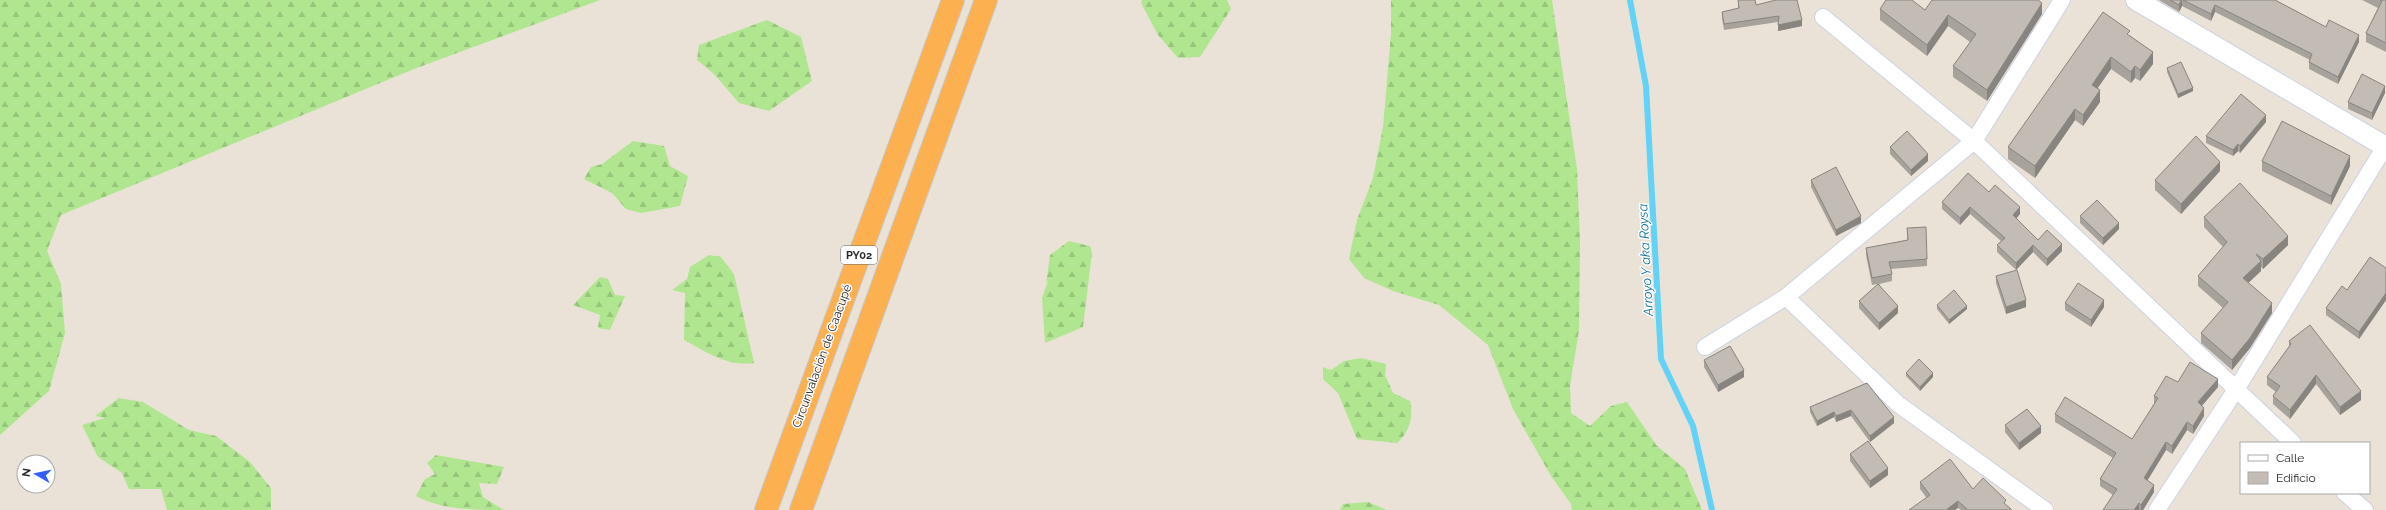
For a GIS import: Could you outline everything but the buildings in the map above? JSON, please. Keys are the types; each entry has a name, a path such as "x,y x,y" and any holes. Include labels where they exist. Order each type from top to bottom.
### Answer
{"highway":[{"name":"Circunvalación de Caacupé","path":"766,510 953,0"},
{"name":"PY02","path":"802,510 986,0"}],"street":[{"path":"1705,348 1786,298 1974,141 2062,0"},
{"path":"2136,0 2386,146 2237,388 2157,510"},
{"path":"1823,17 1974,141 2293,442"},
{"path":"1786,298 1898,404 2045,510"},
{"path":"2346,494 2365,510"}],"green space":[{"path":"0,0 600,0 414,69 61,215 47,251 61,284 65,333 49,391 0,435"},
{"path":"1142,0 1227,0 1231,9 1200,57 1178,58 1158,35 1141,3"},
{"path":"1391,0 1552,0 1577,169 1580,242 1579,330 1570,386 1571,413 1590,426 1611,406 1627,402 1657,446 1685,469 1702,510 1572,510 1571,504 1551,476 1513,409 1488,345 1439,305 1393,291 1364,278 1349,259 1357,220 1373,178 1383,127 1391,33"},
{"path":"767,20 801,37 812,81 769,111 739,103 714,74 697,60 699,45"},
{"path":"633,141 664,146 670,166 688,176 680,206 641,213 626,209 612,193 584,179 591,167 602,164"},
{"path":"1069,241 1090,246 1092,253 1083,327 1045,343 1042,298 1049,278 1046,284 1050,255"},
{"path":"709,255 721,257 734,274 754,363 744,364 726,361 709,354 684,340 685,293 672,290 687,279 690,267"},
{"path":"600,277 608,279 615,295 625,296 610,330 598,328 600,315 573,305"},
{"path":"1361,358 1386,364 1385,375 1393,393 1410,401 1410,424 1405,434 1397,443 1357,439 1338,393 1323,379 1323,367 1331,370 1344,361"},
{"path":"119,398 143,402 189,430 216,436 250,462 271,488 271,510 167,510 161,489 129,489 122,473 98,457 82,425 105,418 95,416"},
{"path":"436,455 504,467 497,484 479,483 483,497 504,510 447,507 426,501 416,496 425,479 435,474 427,463"},
{"path":"1368,502 1387,510 1340,510 1343,504"}],"waterway":[{"name":"Arroyo Y aka Roysa","path":"1630,0 1646,86 1661,359 1693,426 1712,510"}]}
